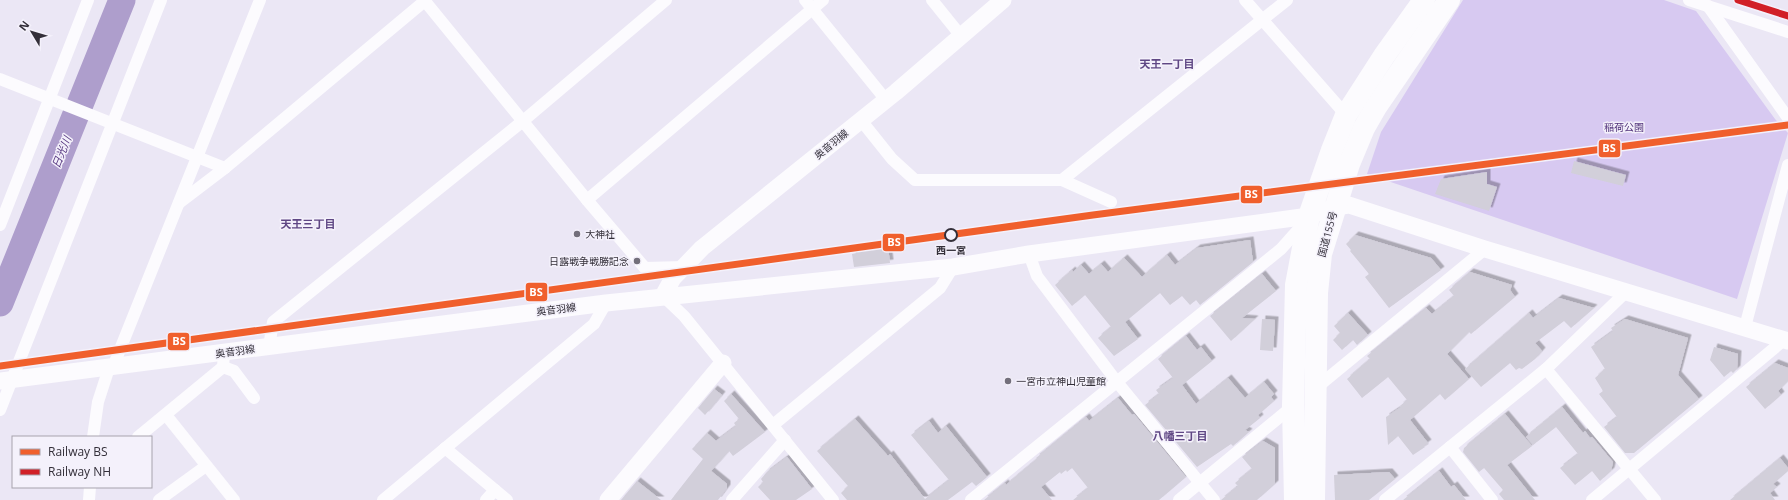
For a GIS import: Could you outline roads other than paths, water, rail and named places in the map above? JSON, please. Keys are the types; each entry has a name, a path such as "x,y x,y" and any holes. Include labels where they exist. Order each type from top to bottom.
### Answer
{"highway":[{"name":"国道155号","path":"1295,500 1293,406 1296,285 1309,216 1346,115 1384,56 1424,0"},
{"name":"国道155号","path":"1314,500 1318,293 1321,254 1349,164 1364,128 1376,107 1449,0"}],"street":[{"path":"0,225 53,99 88,0"},
{"path":"0,410 6,381 110,122 161,0"},
{"path":"93,436 98,402 111,368 260,0"},
{"path":"179,202 225,168 425,0 587,200 645,268 684,267"},
{"path":"269,347 273,322 523,121 666,0"},
{"path":"587,200 809,4 823,0"},
{"path":"932,0 961,36"},
{"name":"奥音羽線","path":"6,381 111,368 224,360 269,347 606,302 663,296 673,278 702,248 860,119 886,100 1003,0"},
{"path":"1245,0 1346,115"},
{"path":"1062,180 1263,21 1287,0"},
{"path":"1688,0 1788,32"},
{"path":"809,4 886,100"},
{"path":"1708,6 1788,118"},
{"path":"0,79 225,168"},
{"path":"860,119 892,159 915,180 1062,180 1111,202"},
{"path":"1745,327 1788,166"},
{"path":"663,296 953,267 1029,254 1309,216 1335,207 1349,205 1485,249 1786,340"},
{"path":"972,500 1281,249 1309,216"},
{"path":"1316,388 1485,249"},
{"path":"1029,254 1037,276 1117,382 1214,500"},
{"path":"773,425 940,288 953,267"},
{"path":"1385,500 1546,368 1626,292"},
{"path":"663,296 684,316 833,500"},
{"path":"383,500 594,324 606,302"},
{"path":"1592,500 1786,340"},
{"path":"139,436 166,415 224,360 254,398"},
{"path":"608,500 723,363"},
{"path":"1546,368 1655,500"},
{"path":"1179,500 1293,406"},
{"path":"166,415 234,500"},
{"path":"732,500 785,440"},
{"path":"1450,447 1492,500"},
{"path":"445,448 506,500"},
{"path":"159,500 206,466"},
{"path":"90,488 90,500"},
{"path":"486,500 495,490"}],"waterway":[{"name":"日光川","path":"0,303 122,0"}],"rail line":[{"name":"NH","path":"1738,0 1788,16"},
{"name":"BS","path":"0,366 1093,215 1788,125"}],"place":[{"name":"大神社","path":"577,234"},
{"name":"西一宮","path":"951,235"},
{"name":"日露戦争戦勝記念","path":"637,261"},
{"name":"一宮市立神山児童館","path":"1008,381"}],"district":[{"name":"天王一丁目","path":"1167,63"},
{"name":"天王三丁目","path":"308,223"},
{"name":"八幡三丁目","path":"1180,435"}],"park label":[{"name":"稲荷公園","path":"1624,127"}]}
